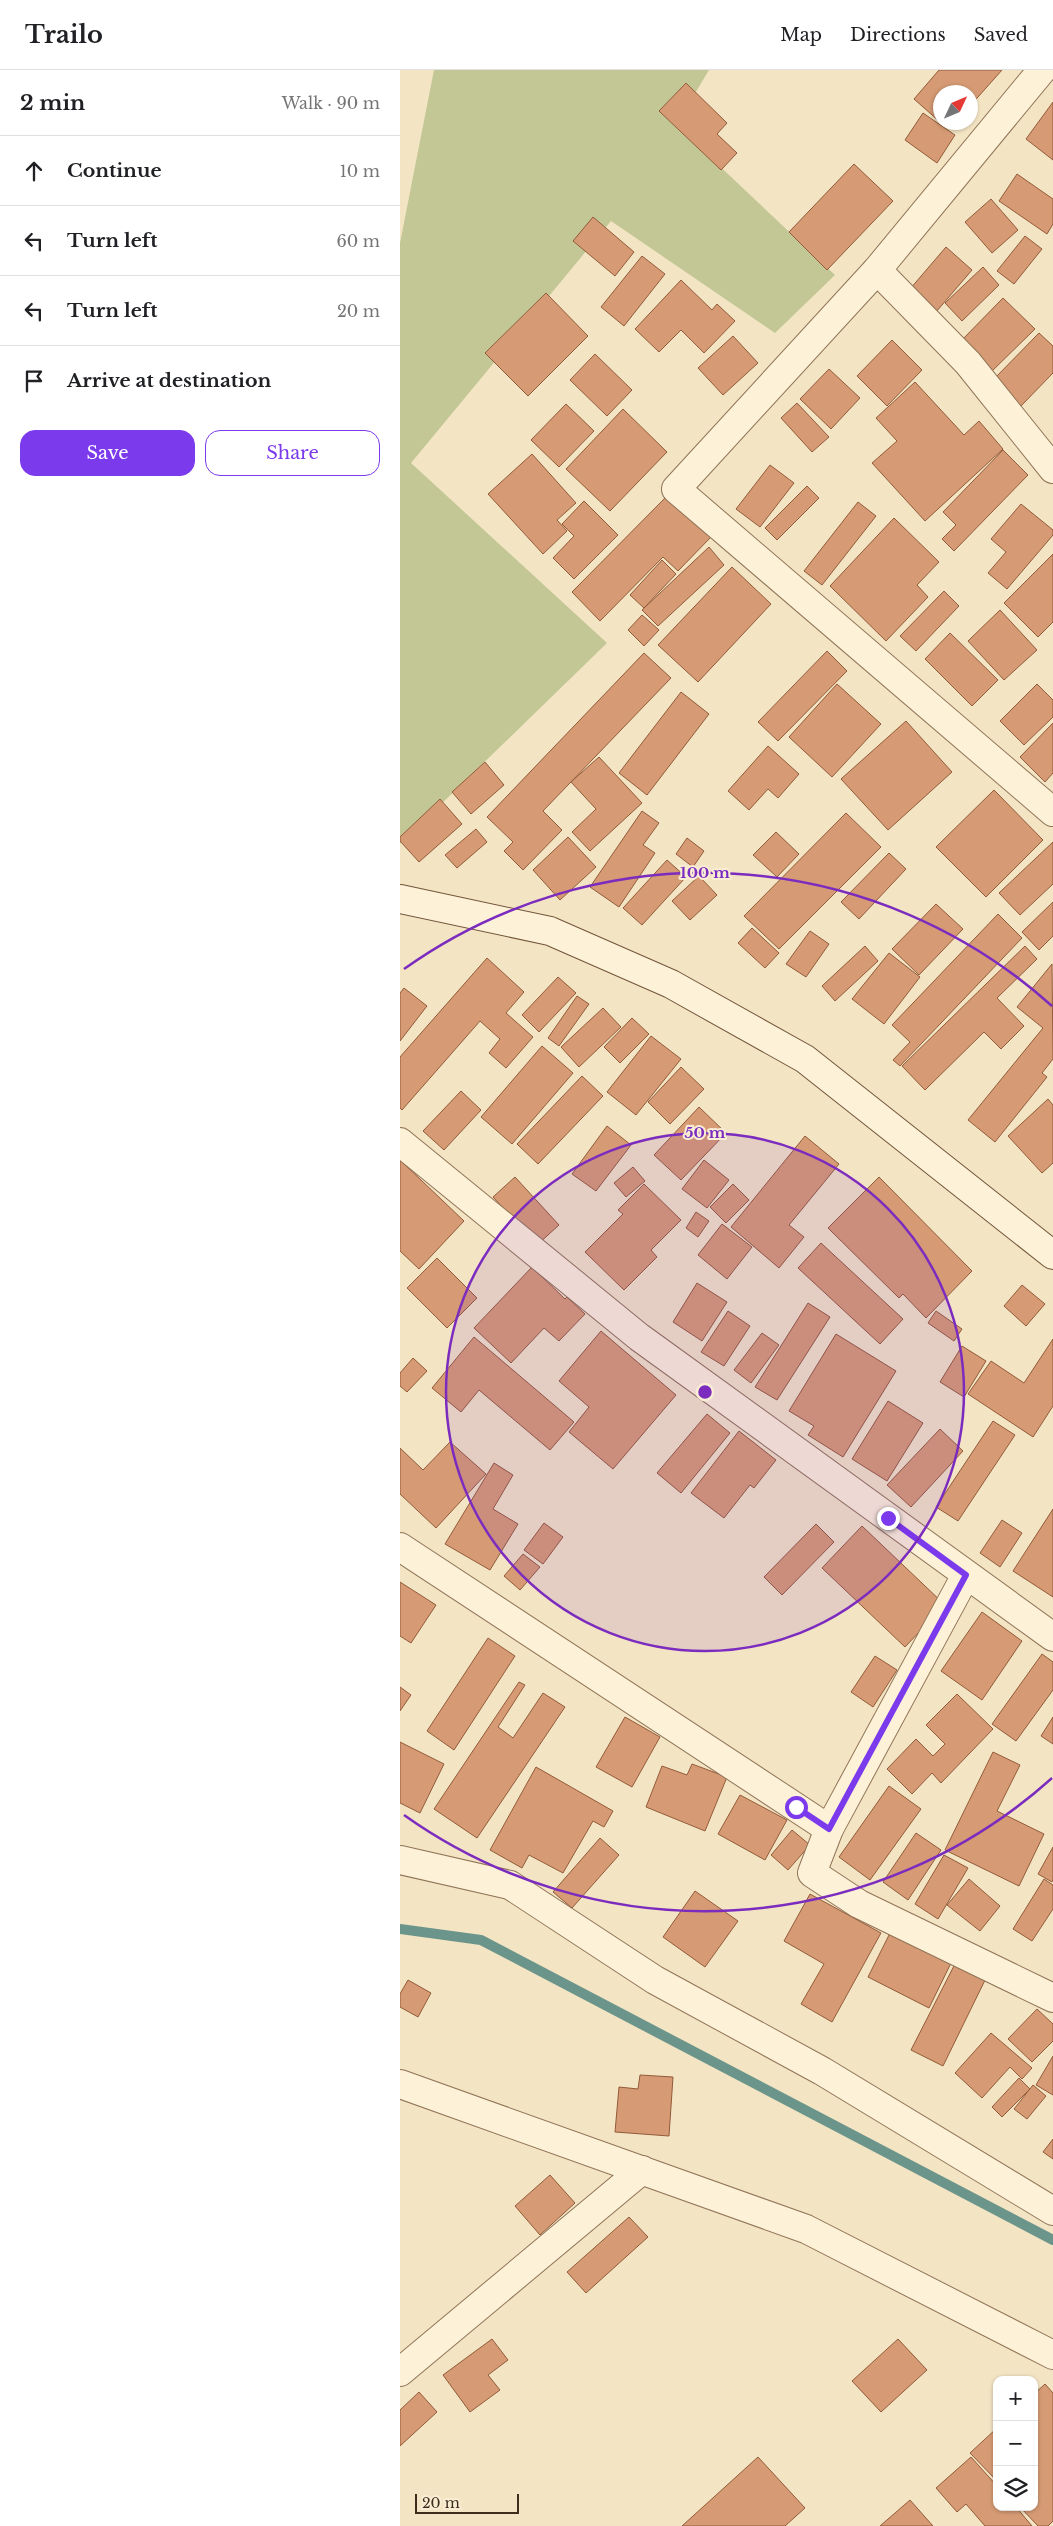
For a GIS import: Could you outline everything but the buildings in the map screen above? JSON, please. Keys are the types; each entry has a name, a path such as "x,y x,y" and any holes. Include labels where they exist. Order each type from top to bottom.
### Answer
{"street":[{"path":"1042,70 877,270 676,489 1053,812"},
{"path":"877,270 968,363 1053,469"},
{"path":"400,899 550,930 672,984 805,1059 1053,1255"},
{"path":"400,1142 639,1337 1053,1637"},
{"path":"400,1547 829,1829"},
{"path":"966,1575 829,1829 812,1873 859,1904 1053,1998"},
{"path":"400,1860 510,1885 655,1980 822,2071 1053,2211"},
{"path":"400,2084 806,2228 1053,2355"},
{"path":"400,2372 642,2170"}],"green space":[{"path":"434,70 709,70 676,125 835,275 775,333 611,221 411,463 607,643 400,844 400,243"}],"waterway":[{"path":"400,1929 481,1940 1053,2240"}],"route":[{"path":"796,1807 829,1829 966,1575 888,1518"}]}
